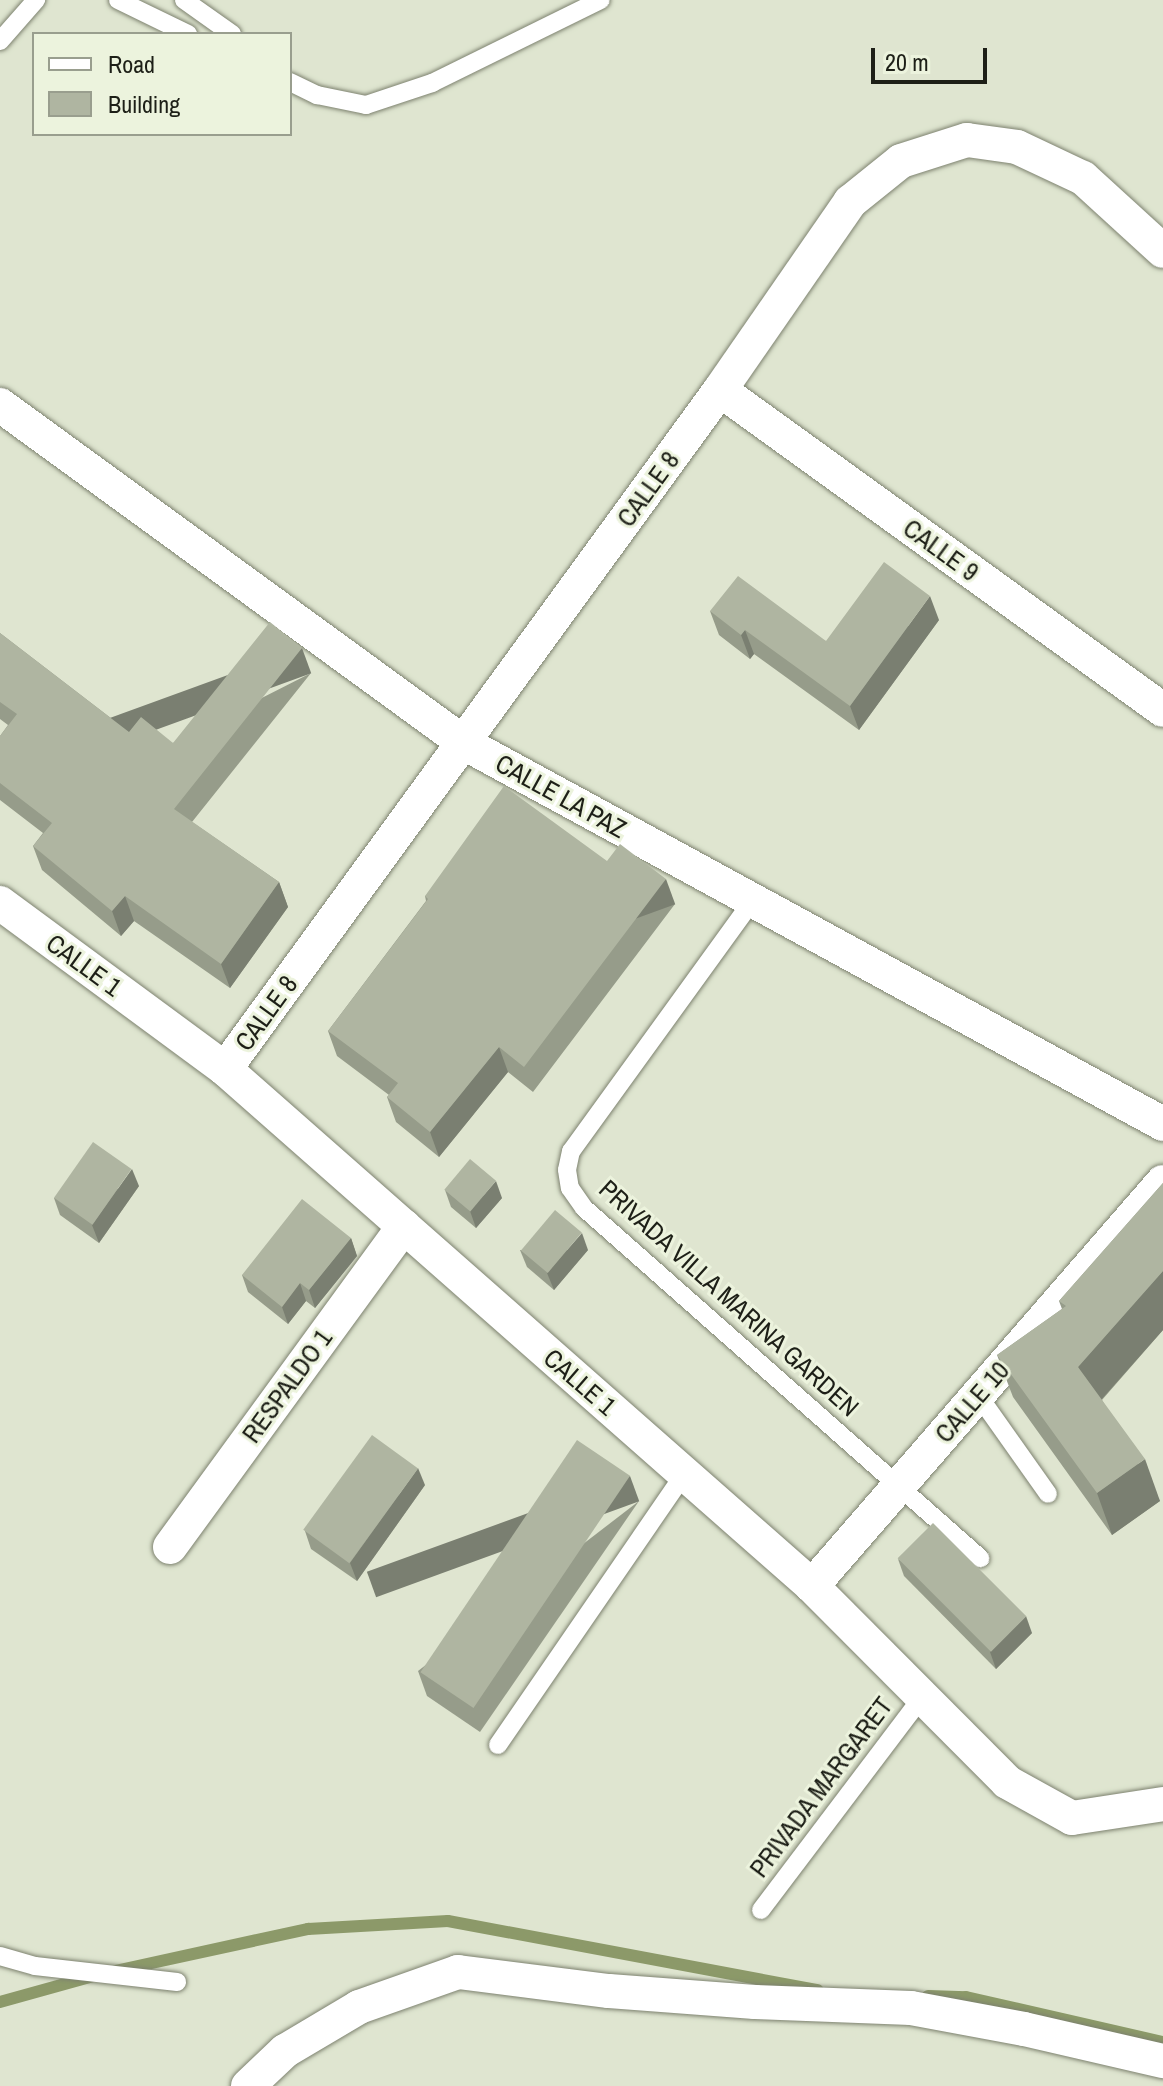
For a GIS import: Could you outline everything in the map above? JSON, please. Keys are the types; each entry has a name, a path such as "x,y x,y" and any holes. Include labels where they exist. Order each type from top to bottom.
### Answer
{"street":[{"name":"CALLE 8","path":"225,1069 720,390 850,202 901,161 967,140 1017,147 1083,178 1163,251"},
{"name":"CALLE 9","path":"720,390 1163,710"},
{"name":"CALLE LA PAZ","path":"0,405 464,743 1163,1124"},
{"name":"CALLE 1","path":"0,903 225,1069 812,1586 1007,1782 1072,1818 1163,1804"},
{"name":"CALLE 10","path":"812,1586 1163,1182"},
{"name":"RESPALDO 1","path":"170,1547 404,1226"},
{"path":"248,2086 285,2051 359,2007 458,1972 624,1992 755,2002 911,2008 1024,2029 1163,2061"}],"lane":[{"path":"0,41 36,0"},
{"path":"118,0 184,32"},
{"path":"184,0 229,32"},
{"path":"292,83 317,95 366,105 389,99 487,58 601,0"},
{"path":"292,76 317,95"},
{"name":"PRIVADA VILLA MARINA GARDEN","path":"753,900 571,1151 567,1170 570,1188 584,1208 980,1558"},
{"path":"978,1395 1048,1494"},
{"path":"498,1745 684,1474"},
{"name":"PRIVADA MARGARET","path":"761,1910 923,1696"},
{"path":"0,1956 35,1966 177,1982"}],"building":[{"path":"884,562 930,596 850,706 745,630 741,635 710,611 738,576 826,641"},
{"path":"270,622 302,648 174,809 279,882 221,964 125,896 112,911 33,846 52,823 0,783 0,736 17,714 0,702 0,633 129,732 141,717 173,743"},
{"path":"504,786 607,861 620,844 666,879 524,1067 499,1047 430,1132 387,1097 398,1083 328,1031 428,899 425,896"},
{"path":"93,1142 132,1169 92,1225 54,1198"},
{"path":"470,1159 496,1181 470,1211 444,1190"},
{"path":"1163,1183 1163,1271 1078,1367 1145,1459 1097,1493 997,1355 1066,1306 1059,1301"},
{"path":"302,1199 351,1238 309,1290 300,1283 282,1307 242,1275"},
{"path":"555,1210 582,1232 548,1273 521,1251"},
{"path":"372,1435 418,1469 349,1563 303,1530"},
{"path":"577,1440 630,1476 473,1708 420,1672"},
{"path":"933,1523 1026,1616 991,1652 898,1558"}],"waterway":[{"path":"115,1971 308,1929 448,1921 818,1990"},
{"path":"0,2002 93,1976"},
{"path":"928,1996 966,1997 1163,2042"}]}
